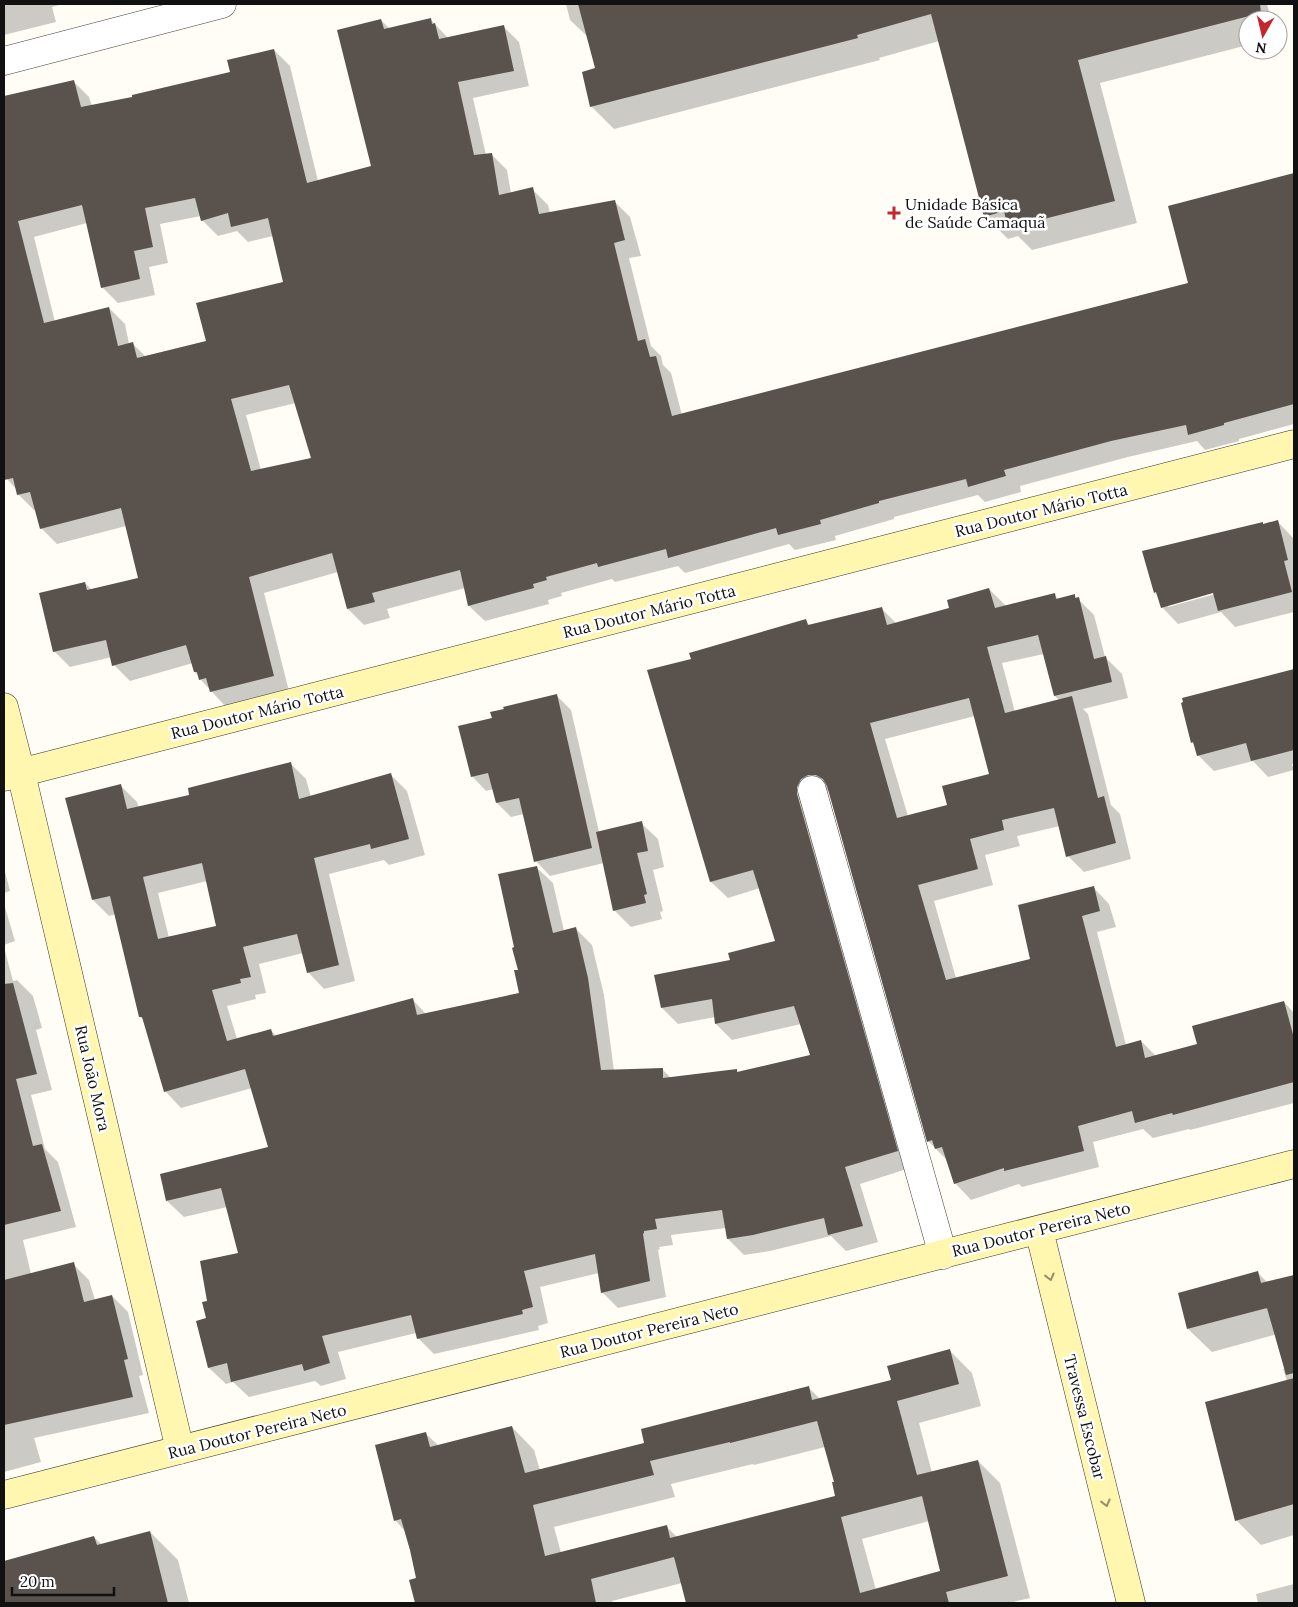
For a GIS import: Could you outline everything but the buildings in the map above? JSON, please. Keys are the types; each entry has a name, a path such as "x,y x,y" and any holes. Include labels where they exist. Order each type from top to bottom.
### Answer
{"street":[{"path":"4,61 222,4"},
{"name":"Rua Doutor Mário Totta","path":"13,775 1294,444"},
{"name":"Rua João Mora","path":"4,707 13,775 180,1450"},
{"path":"812,790 943,1255"},
{"name":"Rua Doutor Pereira Neto","path":"4,1496 1294,1164"},
{"name":"Travessa Escobar","path":"1039,1230 1131,1603"}],"place":[{"name":"Unidade Básica de Saúde Camaquã","path":"894,213"}]}
